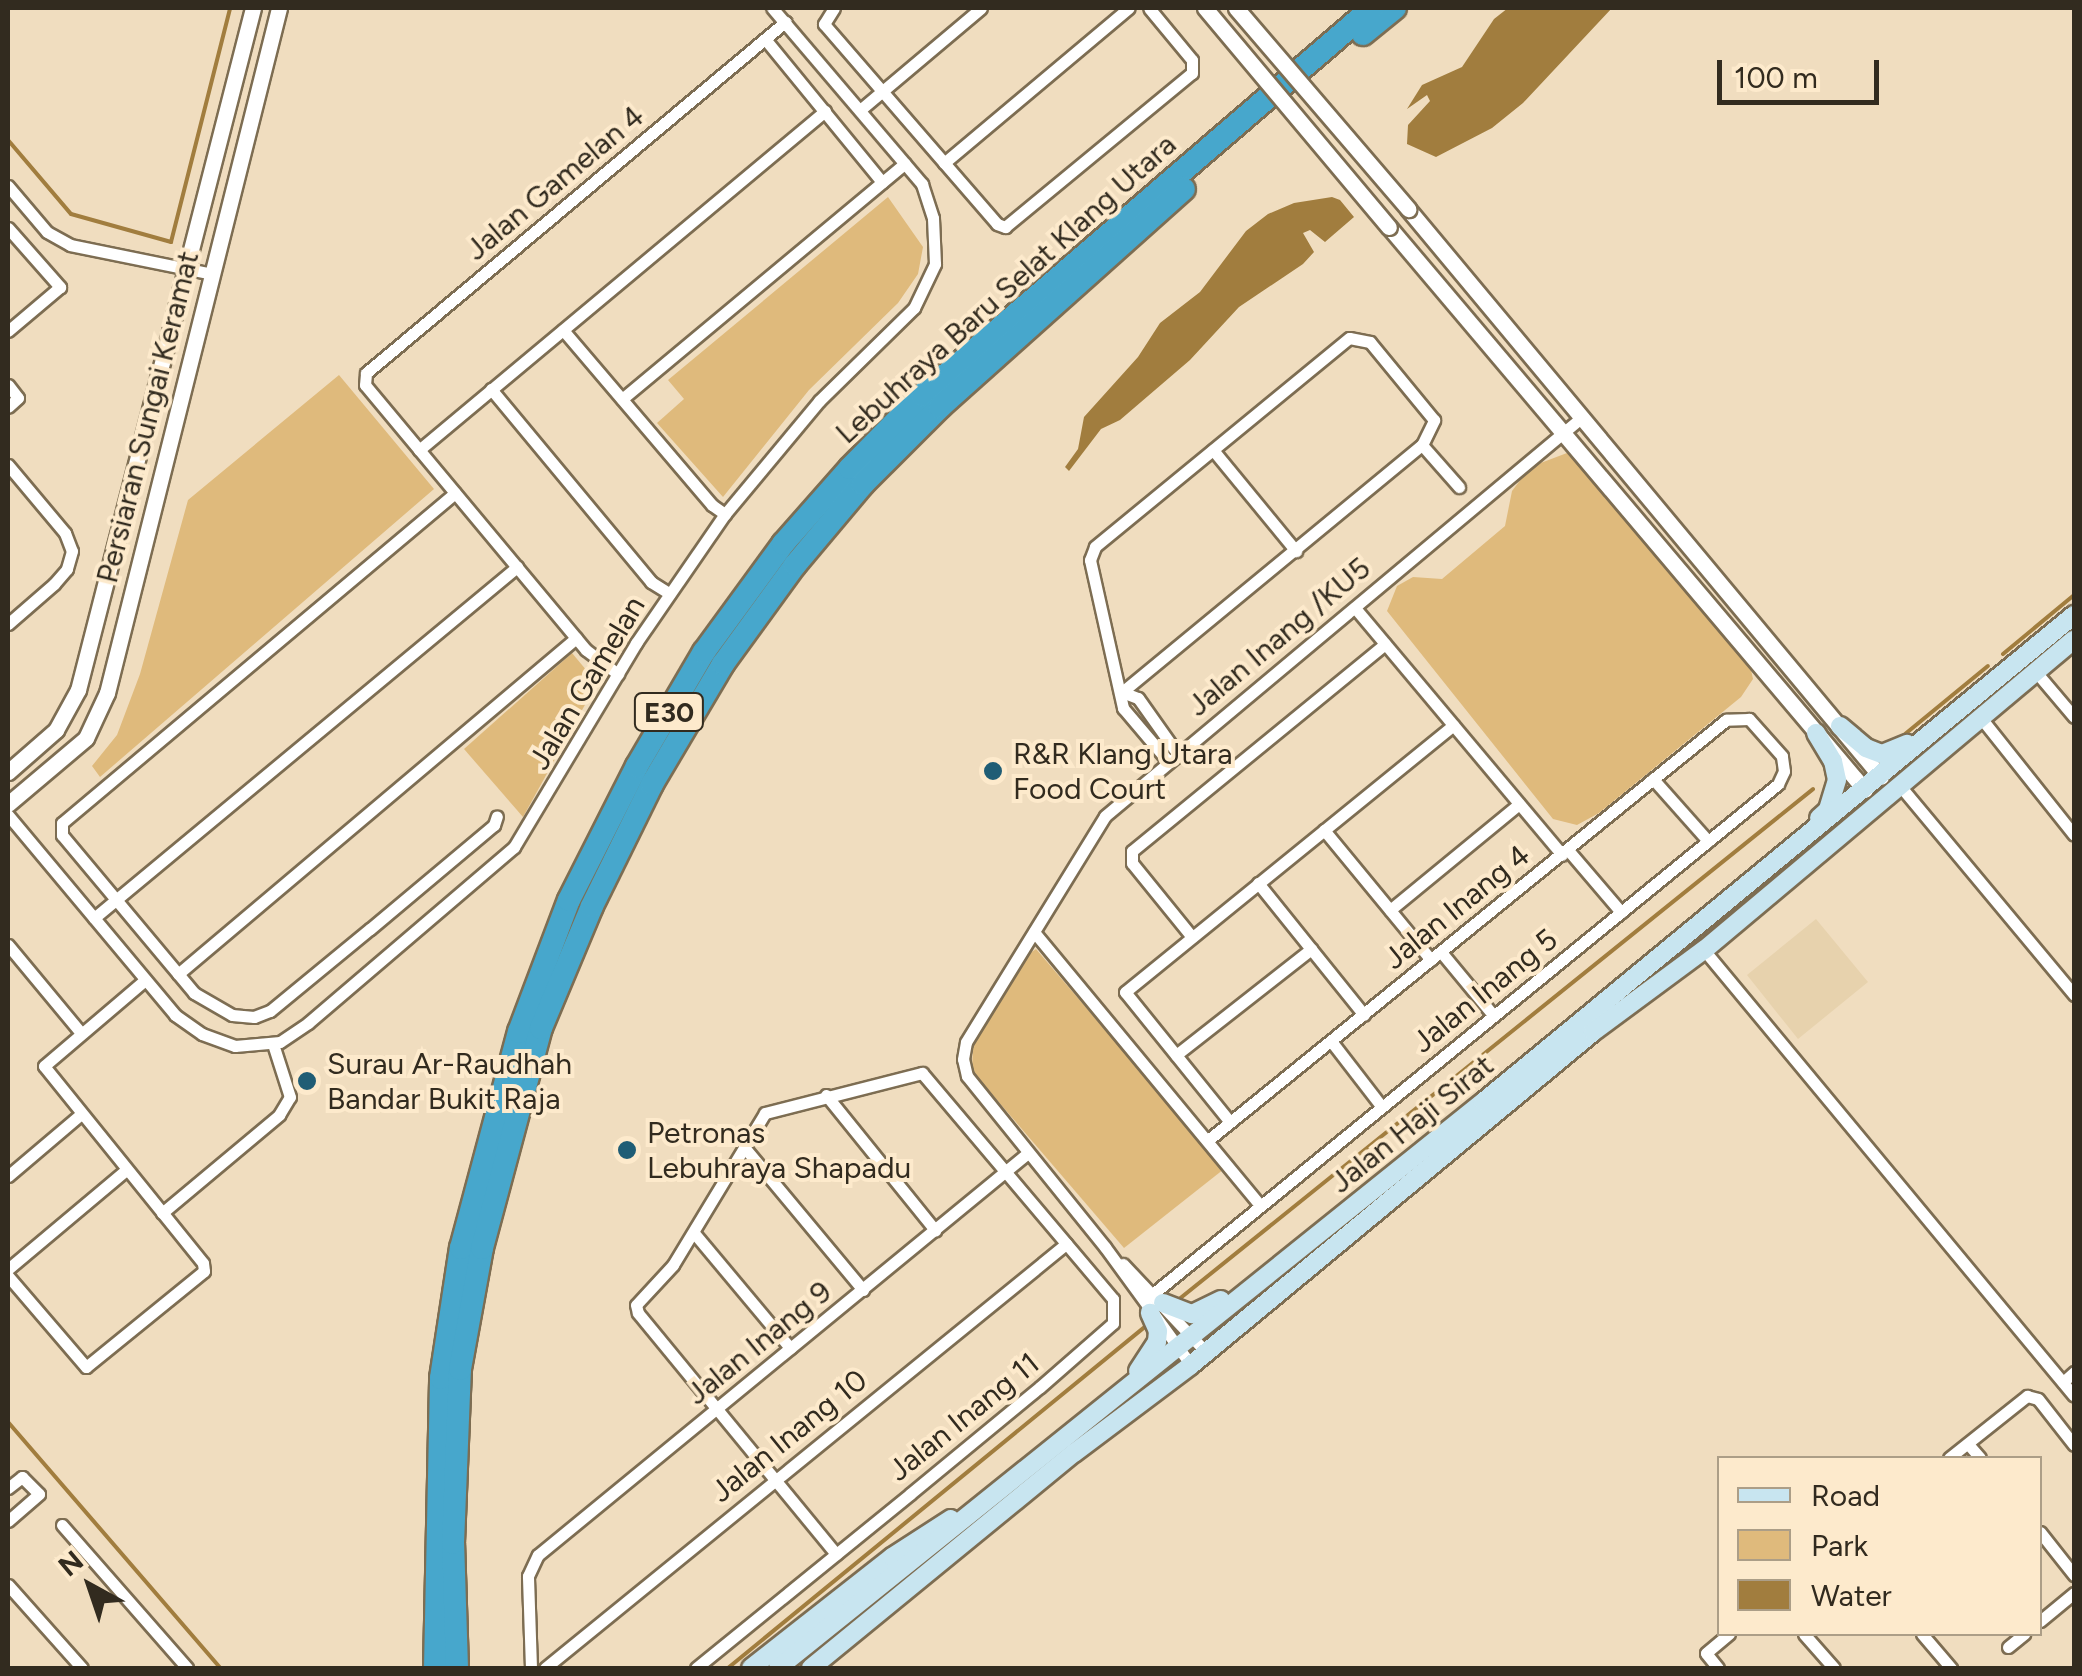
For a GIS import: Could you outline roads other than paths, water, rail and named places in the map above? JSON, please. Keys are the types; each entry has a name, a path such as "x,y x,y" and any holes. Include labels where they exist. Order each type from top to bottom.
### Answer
{"highway":[{"name":"Lebuhraya Baru Selat Klang Utara","path":"435,1668 441,1378 460,1248 519,1032 569,900 637,766 704,652 783,544 850,468 922,396 1372,8"},
{"name":"Lebuhraya Baru Selat Klang Utara","path":"457,1668 453,1543 460,1369 482,1248 541,1028 592,906 652,784 723,664 795,564 863,484 940,406 1395,8"}],"main road":[{"name":"Jalan Haji Sirat","path":"778,1668 1875,786 1964,704 2074,616"},
{"path":"2029,652 2074,624"},
{"name":"Jalan Haji Sirat","path":"811,1668 826,1661 1074,1453 1191,1365 1579,1044 1704,950 2074,640"},
{"path":"1838,840 1844,824 1875,786 2036,672"},
{"path":"1840,726 1866,748 1893,754 1964,704"},
{"path":"1653,964 1828,810 1837,780 1833,761 1816,733"},
{"path":"1115,1398 1147,1361 1163,1314 1205,1312 1320,1234"},
{"path":"751,1668 892,1558 1050,1453"}],"street":[{"name":"Persiaran Sungai Keramat","path":"8,772 56,730 78,690 253,8"},
{"name":"Persiaran Sungai Keramat","path":"8,804 86,738 96,721 279,8"},
{"name":"Jalan Gamelan","path":"273,1044 308,1023 514,847 618,674 725,514 819,400 914,308 935,264 933,218 922,184 772,8"},
{"path":"860,110 981,8"},
{"path":"944,162 1129,8"},
{"path":"830,12 824,24 997,224 1005,227 1192,73 1192,60 1150,8"},
{"path":"1205,8 1816,733 1875,786"},
{"path":"1236,8 1840,726 1875,786"},
{"name":"Jalan Gamelan 4","path":"419,450 365,386 366,373 785,22"},
{"path":"765,39 882,182"},
{"path":"618,674 586,650 419,450 825,111"},
{"path":"622,399 904,162"},
{"path":"8,186 47,232 70,246 212,274"},
{"path":"8,228 60,287 8,331"},
{"path":"562,330 712,505 725,514"},
{"path":"1122,692 1422,445 1434,420 1370,342 1349,338 1095,547 1090,560 1123,708 1173,757"},
{"path":"8,385 18,398 8,407"},
{"path":"492,390 651,582 670,594"},
{"name":"Jalan Inang /KU5","path":"1185,1342 968,1076 963,1059 966,1042 1099,821 1582,417"},
{"path":"1422,445 1459,487"},
{"path":"1214,450 1296,550"},
{"path":"8,465 65,533 72,550 67,569 9,621"},
{"path":"455,493 62,823 62,835 194,993 232,1015 254,1017 270,1012 484,833 497,816"},
{"path":"94,918 517,567"},
{"path":"1355,608 1519,804 1621,912"},
{"path":"178,974 576,638"},
{"path":"1192,938 1132,864 1132,851 1385,644"},
{"path":"2036,672 2074,717"},
{"name":"Jalan Inang 4","path":"1208,1140 1726,720 1738,717"},
{"name":"Jalan Inang 5","path":"1163,1314 1260,1205 1778,784 1784,771 1782,756 1749,718 1738,717"},
{"path":"1981,718 2074,834"},
{"path":"1230,1122 1126,992 1454,725"},
{"path":"1653,779 1708,841"},
{"path":"1901,787 2074,995"},
{"path":"1390,910 1519,804"},
{"path":"8,815 175,1015 202,1034 235,1046 273,1044 290,1097 162,1213"},
{"path":"1324,830 1390,910 1494,1016"},
{"path":"1258,883 1364,1015"},
{"path":"1034,932 1260,1205"},
{"path":"8,945 81,1033"},
{"path":"1176,1055 1311,949"},
{"path":"1704,950 2074,1396"},
{"path":"126,1170 8,1273 83,1366 90,1366 204,1270 203,1263 44,1066 145,980"},
{"path":"1331,1041 1382,1107"},
{"name":"Jalan Inang 11","path":"696,1668 1111,1327 1116,1306 922,1073 826,1095"},
{"path":"836,1554 638,1313 636,1304 668,1272 765,1113 826,1095 935,1230"},
{"path":"8,1176 81,1114"},
{"path":"744,1147 862,1290"},
{"name":"Jalan Inang 9","path":"530,1668 528,1576 538,1556 1028,1153"},
{"path":"694,1233 790,1348"},
{"name":"Jalan Inang 10","path":"545,1668 1066,1244"},
{"name":"Jalan Inang /KU5","path":"1105,1247 1163,1314"},
{"path":"1185,1342 1206,1352"},
{"path":"1185,1342 1191,1365"},
{"path":"2062,1382 2074,1372"},
{"path":"1952,1456 2027,1396 2038,1399 2074,1445"},
{"path":"1968,1444 1978,1456"},
{"path":"8,1488 22,1477 39,1494 8,1521"},
{"path":"62,1525 186,1668"},
{"path":"2042,1535 2074,1575"},
{"path":"2063,1561 2074,1552"},
{"path":"8,1585 82,1668"},
{"path":"2042,1619 2074,1593"},
{"path":"1718,1668 1706,1653 1727,1636"},
{"path":"1806,1636 1834,1668"},
{"path":"1924,1636 1950,1668"},
{"path":"2008,1647 2022,1636"}],"water":[{"path":"1508,8 1612,8 1523,103 1492,128 1436,157 1407,144 1408,125 1430,101 1427,95 1407,109 1422,85 1462,67 1494,19"},
{"path":"1332,197 1340,200 1354,217 1325,242 1310,230 1303,233 1314,252 1303,264 1239,307 1190,360 1120,420 1101,429 1069,471 1065,467 1078,449 1084,417 1138,357 1160,323 1200,292 1246,231 1268,214 1294,203"}],"waterway":[{"path":"8,140 71,214 171,242 230,8"},
{"path":"2003,654 2074,595"},
{"path":"1899,739 1988,666"},
{"path":"1178,1300 1813,789"},
{"path":"728,1668 1147,1325"},
{"path":"8,1422 220,1668"}],"place":[{"name":"R&R Klang Utara Food Court","path":"993,771"},
{"name":"Surau Ar-Raudhah Bandar Bukit Raja","path":"307,1081"},
{"name":"Petronas Lebuhraya Shapadu","path":"627,1150"}]}
